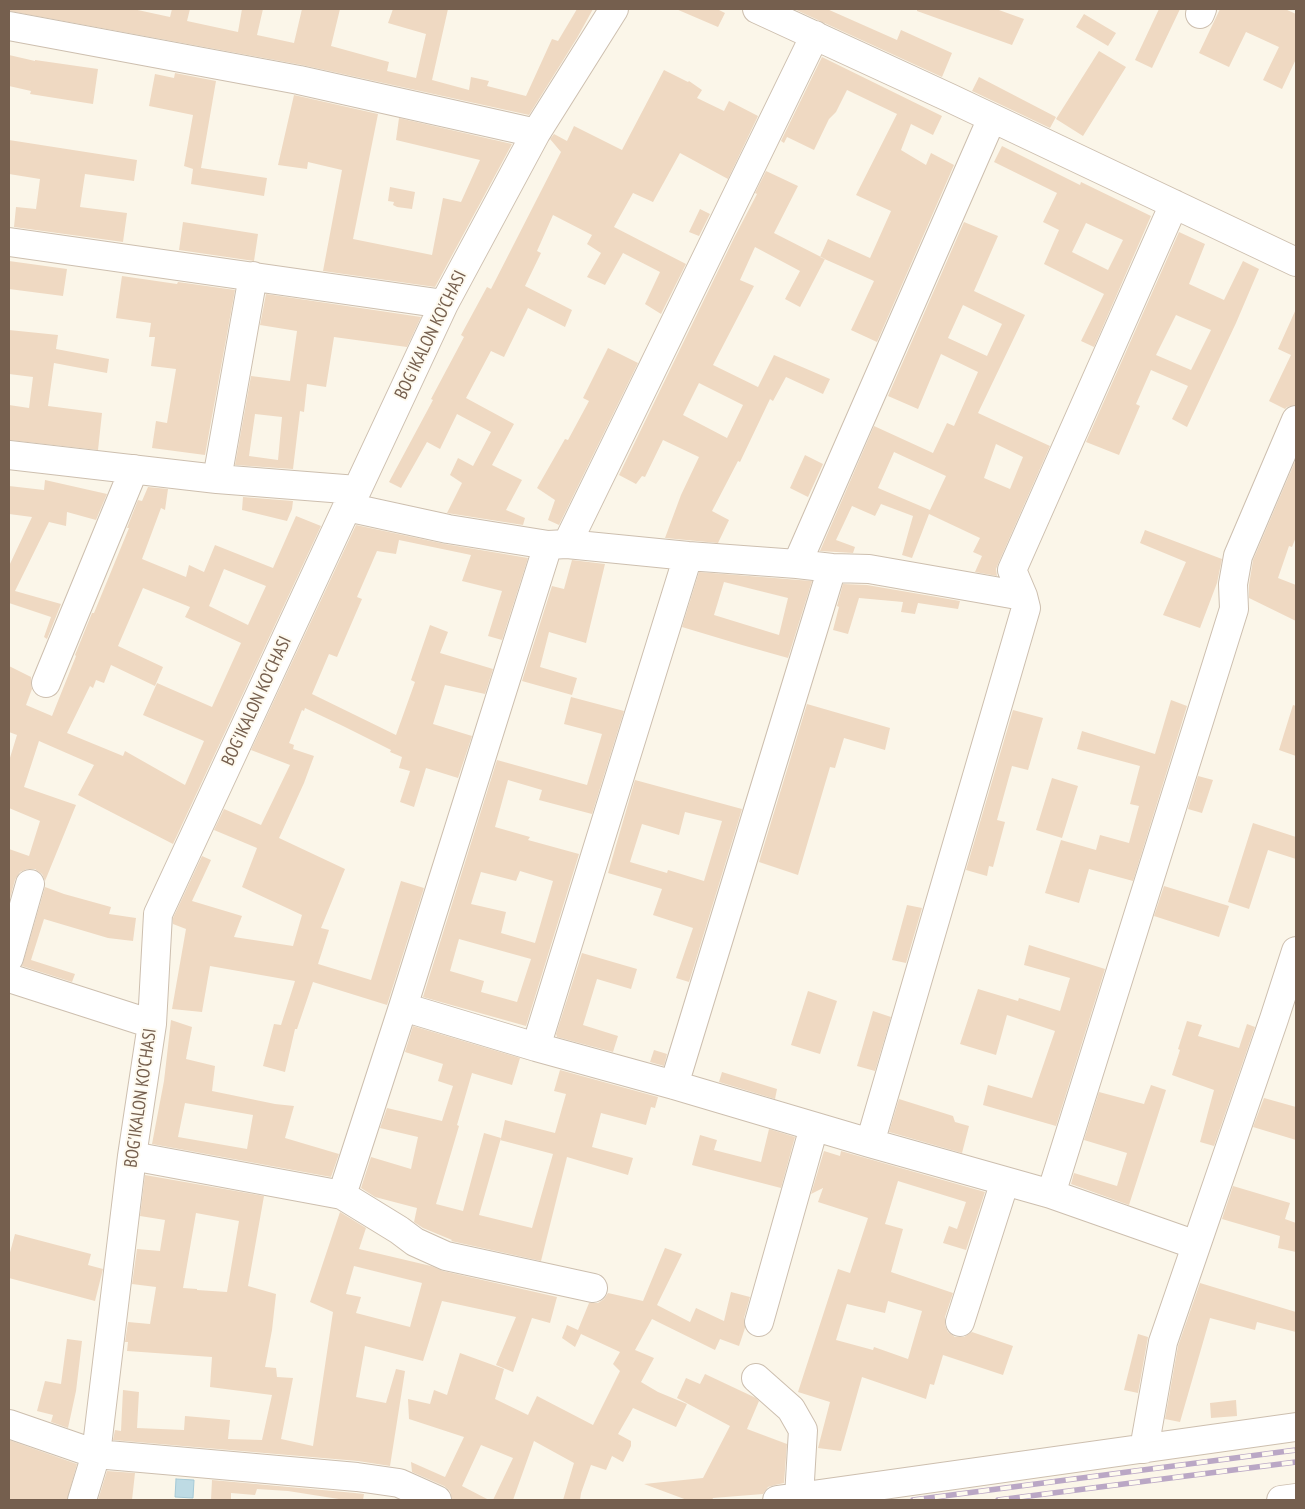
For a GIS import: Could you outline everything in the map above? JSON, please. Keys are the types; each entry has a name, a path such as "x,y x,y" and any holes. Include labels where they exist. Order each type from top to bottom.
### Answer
{"street":[{"name":"BOG'IKALON KO'CHASI","path":"82,1500 96,1454 132,1156 152,1024 158,914 444,304 536,132 614,9"},
{"path":"757,9 1296,262"},
{"path":"9,26 299,80 536,132"},
{"path":"342,1195 557,545 815,36"},
{"path":"797,564 992,118"},
{"path":"870,1143 1026,608 1012,570 1174,204"},
{"path":"9,242 444,304"},
{"path":"217,479 253,276"},
{"path":"1050,1194 1234,609 1233,584 1238,556 1296,420"},
{"path":"9,455 134,468 352,498 448,529 557,545 832,568 869,569 1023,596"},
{"path":"46,683 134,468"},
{"path":"536,1047 688,556"},
{"path":"674,1085 832,568"},
{"path":"9,958 30,884"},
{"path":"1144,1449 1163,1342 1296,952"},
{"path":"9,978 152,1024"},
{"path":"403,1007 1050,1194 1196,1245"},
{"path":"759,1322 814,1127"},
{"path":"132,1156 342,1195 415,1242 446,1256 593,1288"},
{"path":"960,1322 1005,1181"},
{"path":"756,1378 791,1409 803,1430 788,1499 1296,1427"},
{"path":"9,1424 96,1454 357,1477 399,1483 437,1500"},
{"path":"1281,1500 1296,1498"}],"water":[{"path":"176,1479 194,1480 193,1498 175,1497"}],"building":[{"path":"9,9 133,9 170,17 172,9 190,9 187,21 238,32 242,9 263,9 257,35 294,43 302,9 340,9 331,46 389,62 387,71 416,78 426,34 388,23 393,9 448,9 432,80 469,90 471,77 489,81 487,86 526,96 552,39 558,41 577,9 593,9 529,115 302,65 9,11"},
{"path":"676,9 717,9 725,13 718,27"},
{"path":"794,9 827,9 897,40 901,30 952,53 942,77"},
{"path":"917,9 996,9 1024,19 1012,45 917,11"},
{"path":"1159,9 1180,9 1152,68 1135,60"},
{"path":"1220,9 1285,9 1296,14 1296,59 1282,89 1263,80 1279,47 1246,32 1229,67 1199,53"},
{"path":"1084,14 1116,33 1108,46 1076,27"},
{"path":"1099,51 1126,67 1083,136 1056,119"},
{"path":"9,55 35,61 98,69 93,104 30,94 31,91 9,86"},
{"path":"822,57 942,116 933,135 911,124 901,150 926,165 931,153 954,165 877,342 851,330 874,281 820,257 828,239 870,258 891,211 856,195 897,114 847,90 836,112 829,119 814,150 787,137 784,143 781,141"},
{"path":"664,70 689,81 702,90 697,98 724,111 729,101 758,116 728,179 680,153 653,202 633,193 614,227 686,264 661,314 645,304 660,272 623,253 605,285 587,277 601,253 587,244 592,235 553,215 537,251 541,253 525,286 572,310 565,327 528,308 504,357 491,351 466,398 514,424 492,465 522,480 506,510 525,518 523,525 447,513 462,483 450,475 458,458 473,466 491,432 457,414 440,449 427,442 401,488 389,482 464,337 461,335 487,287 491,289 561,152 550,139 554,134 567,141 574,126 622,150"},
{"path":"175,73 216,81 201,168 267,178 264,196 191,184 193,169 184,166 193,115 149,106 155,74 174,78"},
{"path":"979,77 1056,117 1050,128 972,91"},
{"path":"294,95 378,114 353,239 432,255 443,198 461,202 480,160 396,140 399,118 512,144 435,287 323,271 342,170 308,162 307,169 278,165"},
{"path":"9,140 137,160 134,181 85,174 80,207 127,213 123,242 14,227 16,207 36,209 40,179 9,174"},
{"path":"1002,146 1080,185 1081,182 1151,216 1094,347 1081,341 1104,294 1044,264 1059,230 1043,222 1057,193 994,162","holes":["1086,223 1123,240 1108,270 1072,252"]},
{"path":"766,171 798,186 774,233 825,259 800,307 785,299 800,271 755,247 740,280 754,286 713,365 758,387 774,355 830,379 823,394 786,377 773,401 770,399 740,462 738,461 712,511 729,520 718,543 665,538 681,495 699,457 663,440 645,477 642,476 636,484 619,475 757,194 755,193","holes":["699,383 743,405 727,438 683,415"]},
{"path":"390,187 415,192 412,209 397,207 393,205 394,202 388,201"},
{"path":"700,209 710,214 699,236 689,232"},
{"path":"183,222 258,234 254,261 179,250"},
{"path":"964,222 998,236 974,291 1025,315 978,413 1050,446 998,564 996,569 997,576 975,572 982,556 973,552 980,538 929,514 912,558 902,555 913,516 881,504 875,516 852,506 836,540 855,547 853,553 820,551 874,426 933,453 947,423 954,426 978,372 941,354 918,409 888,396","holes":["963,305 1002,324 987,356 948,338","996,444 1023,457 1010,489 984,478","894,452 946,476 930,510 878,488"]},
{"path":"1179,232 1205,244 1189,284 1224,300 1243,261 1259,269 1187,427 1172,419 1188,386 1151,370 1136,404 1140,406 1119,455 1086,442","holes":["1176,315 1211,330 1191,370 1156,355"]},
{"path":"9,261 67,269 63,296 9,289"},
{"path":"122,276 235,290 205,455 152,448 156,421 167,423 176,369 151,366 155,337 149,337 151,323 116,318"},
{"path":"266,294 421,317 407,347 334,337 326,387 307,384 304,412 300,411 293,469 235,465 251,376 290,381 297,331 260,325","holes":["255,414 282,417 278,460 249,456"]},
{"path":"1296,309 1296,405 1285,409 1269,401 1291,355 1278,349"},
{"path":"9,330 58,335 56,349 109,359 107,373 54,363 48,406 102,413 98,450 9,440 9,405 29,408 33,377 9,374"},
{"path":"608,348 638,363 559,525 548,520 555,500 537,488 565,439 568,440 589,401 583,398"},
{"path":"805,455 823,464 808,497 790,488"},
{"path":"1296,459 1296,537 1292,547 1289,546 1278,578 1296,585 1296,621 1249,598 1249,585 1253,560"},
{"path":"45,480 107,494 96,520 67,512 66,526 49,522 15,591 61,604 47,639 44,637 51,617 9,603 9,566 32,517 9,514 9,486 44,490"},
{"path":"148,487 168,489 165,510 161,508 142,559 186,577 189,565 204,572 215,545 273,568 296,516 321,526 173,844 78,795 94,765 39,741 24,787 76,805 45,881 42,874 35,869 27,869 20,872 15,880 9,902 9,849 29,856 40,821 9,808 9,761 17,735 9,732 9,666 31,677 32,689 26,705 52,716 92,613 94,613 129,528 127,528 138,500 142,501","holes":["224,569 266,586 248,625 209,606","143,588 190,607 185,617 241,643 212,707 157,683 143,715 204,741 185,785 125,751 123,756 67,733 90,686 93,688 96,680 104,683 111,665 155,686 163,667 118,646"]},
{"path":"243,497 293,501 292,509 287,521 242,510"},
{"path":"356,525 445,544 528,558 502,640 488,636 502,591 462,581 471,555 399,540 396,554 377,551 357,597 362,599 337,657 329,654 312,694 396,735 415,682 411,680 430,625 448,632 440,653 493,669 485,694 445,685 433,724 472,736 458,778 426,768 414,807 400,802 410,771 399,768 402,757 305,708 304,711 302,710 289,743 294,745 293,749 314,756 279,838 345,869 321,928 329,930 318,964 371,980 401,881 424,888 387,1005 313,982 297,1029 295,1029 285,1072 263,1066 274,1024 281,1025 295,981 210,966 202,1012 172,1009 186,929 173,924 173,918 202,856 211,860 192,901 242,916 234,937 293,946 302,915 242,887 257,848 214,830 224,809 261,825 290,765 251,750"},
{"path":"1145,530 1222,559 1217,583 1200,628 1163,615 1186,562 1140,543"},
{"path":"572,560 605,564 586,643 549,632 540,667 577,678 572,695 522,681 552,586 564,589"},
{"path":"699,572 812,581 788,658 682,627","holes":["724,582 788,598 779,635 714,615"]},
{"path":"843,584 867,585 960,601 958,609 918,603 915,614 901,612 903,602 859,598 848,634 833,630"},
{"path":"571,697 624,711 592,814 539,800 542,790 508,780 495,827 530,837 528,840 579,854 526,1026 423,997 497,760 587,785 602,734 564,724","holes":["520,871 553,881 535,943 501,933 506,912 471,904 481,872 516,881","459,939 531,959 517,1002 481,992 484,981 450,971"]},
{"path":"1171,700 1187,706 1133,881 1089,869 1079,903 1045,893 1061,840 1096,850 1100,835 1129,843 1139,806 1130,804 1140,766 1077,749 1082,731 1155,754"},
{"path":"807,704 890,728 885,750 844,738 835,768 830,767 798,875 759,862"},
{"path":"1293,705 1296,706 1296,756 1279,750"},
{"path":"1013,710 1043,718 1028,770 1012,766 997,820 1005,822 993,867 989,866 987,876 966,870"},
{"path":"1198,776 1213,780 1202,813 1188,809"},
{"path":"1052,778 1078,786 1062,838 1036,830"},
{"path":"635,780 742,809 689,982 676,978 693,928 653,915 662,889 608,873","holes":["685,812 722,821 704,881 668,870 667,873 630,862 642,824 679,835"]},
{"path":"1253,823 1296,837 1296,859 1268,850 1249,909 1228,902"},
{"path":"1164,886 1229,906 1219,937 1154,916"},
{"path":"45,887 111,907 109,914 136,918 133,941 108,938 44,919 31,960 75,974 72,982 22,966"},
{"path":"907,905 922,908 906,963 892,960"},
{"path":"1029,945 1105,969 1056,1126 983,1105 988,1085 1032,1098 1055,1031 1007,1015 996,1055 960,1044 978,989 1018,1001 1019,998 1060,1011 1070,978 1024,965"},
{"path":"582,953 637,969 631,989 597,979 583,1025 618,1036 613,1052 557,1037 556,1034"},
{"path":"808,991 837,1001 820,1054 791,1045"},
{"path":"873,1011 891,1017 875,1071 857,1066"},
{"path":"171,1020 192,1027 186,1059 215,1066 212,1091 294,1106 285,1138 339,1154 331,1177 152,1144 164,1081","holes":["185,1103 253,1115 247,1149 178,1137"]},
{"path":"1187,1021 1202,1025 1198,1036 1239,1048 1247,1024 1255,1027 1214,1146 1200,1142 1214,1090 1172,1075"},
{"path":"413,1026 520,1058 512,1085 472,1073 457,1125 459,1126 436,1204 463,1211 484,1133 501,1138 505,1120 555,1133 566,1094 554,1091 560,1070 658,1097 655,1108 651,1107 646,1125 601,1113 592,1147 633,1158 628,1175 567,1157 541,1261 451,1241 414,1222 417,1208 375,1197 361,1188 371,1157 411,1169 418,1137 380,1128 387,1108 442,1121 453,1086 438,1081 443,1064 405,1052","holes":["500,1140 553,1154 532,1228 479,1215"]},
{"path":"654,1050 667,1054 664,1066 650,1062"},
{"path":"722,1072 777,1089 775,1099 719,1082"},
{"path":"1151,1085 1166,1090 1129,1205 1071,1184 1074,1173 1117,1186 1127,1153 1084,1140 1099,1092 1144,1104"},
{"path":"1264,1098 1296,1107 1296,1140 1253,1127"},
{"path":"899,1099 953,1116 955,1122 969,1126 962,1153 889,1132"},
{"path":"769,1129 795,1137 781,1188 692,1165 700,1135 717,1140 714,1150 761,1162"},
{"path":"824,1151 840,1156 841,1151 985,1192 966,1250 943,1243 949,1226 957,1229 966,1202 898,1181 885,1224 903,1229 891,1272 953,1293 945,1317 945,1325 948,1332 955,1337 964,1337 972,1332 1013,1346 1003,1375 943,1355 934,1385 930,1384 926,1399 862,1377 841,1451 818,1448 830,1402 798,1392 838,1269 850,1273 868,1218 818,1202 823,1188 811,1194","holes":["888,1301 922,1311 908,1359 874,1347 873,1350 836,1340 847,1304 885,1313"]},
{"path":"145,1175 264,1196 248,1286 276,1294 265,1367 276,1368 277,1377 293,1378 281,1439 313,1446 333,1312 310,1302 340,1212 366,1228 359,1249 431,1266 443,1271 557,1297 550,1323 532,1318 513,1372 496,1365 516,1317 442,1301 423,1361 365,1346 356,1397 386,1403 396,1369 405,1371 390,1466 358,1461 113,1440 115,1430 121,1431 123,1390 139,1392 137,1428 184,1430 185,1416 230,1420 228,1439 262,1440 272,1395 210,1387 212,1357 127,1351 128,1342 125,1342 128,1322 150,1324 156,1287 132,1284 137,1249 160,1251 165,1220 140,1216","holes":["196,1213 239,1221 227,1292 183,1288","354,1266 422,1283 410,1327 356,1313 361,1297 346,1294"]},
{"path":"1233,1186 1290,1203 1285,1219 1296,1223 1296,1252 1278,1248 1280,1236 1222,1219"},
{"path":"15,1234 91,1254 88,1265 103,1269 95,1301 9,1278 9,1256"},
{"path":"665,1248 682,1254 657,1305 690,1322 696,1308 724,1321 731,1292 750,1297 744,1318 745,1328 739,1346 720,1339 715,1350 652,1319 635,1350 654,1358 641,1382 658,1392 687,1404 676,1427 633,1408 618,1434 631,1441 631,1446 623,1462 612,1456 606,1470 591,1465 580,1500 563,1500 574,1463 534,1441 513,1500 493,1500 513,1458 481,1445 462,1486 489,1500 452,1500 450,1491 444,1486 412,1472 411,1462 445,1477 464,1437 409,1419 408,1399 430,1404 434,1390 447,1395 460,1353 504,1369 495,1399 528,1415 537,1396 593,1425 620,1371 613,1364 620,1352 581,1334 575,1347 562,1338 567,1325 578,1330 589,1303 598,1303 608,1293 643,1301"},
{"path":"1200,1283 1296,1312 1296,1332 1257,1322 1255,1330 1210,1318 1180,1422 1165,1419 1178,1346"},
{"path":"1138,1334 1148,1337 1138,1393 1124,1390"},
{"path":"67,1339 82,1341 76,1391 68,1428 51,1422 53,1415 37,1411 45,1381 61,1384"},
{"path":"705,1374 759,1401 747,1429 787,1444 784,1483 768,1487 763,1494 713,1498 712,1500 687,1500 644,1484 703,1478 730,1426 677,1398 686,1378 700,1384"},
{"path":"1236,1400 1237,1416 1211,1418 1210,1403"},
{"path":"9,1440 77,1464 67,1500 9,1500"},
{"path":"107,1471 135,1473 132,1500 98,1500"},
{"path":"212,1480 364,1494 363,1500 345,1500 288,1491 257,1489 255,1495 231,1493 231,1500 211,1500"}],"railway":[{"path":"913,1500 1296,1450"},
{"path":"998,1500 1296,1462"}]}
